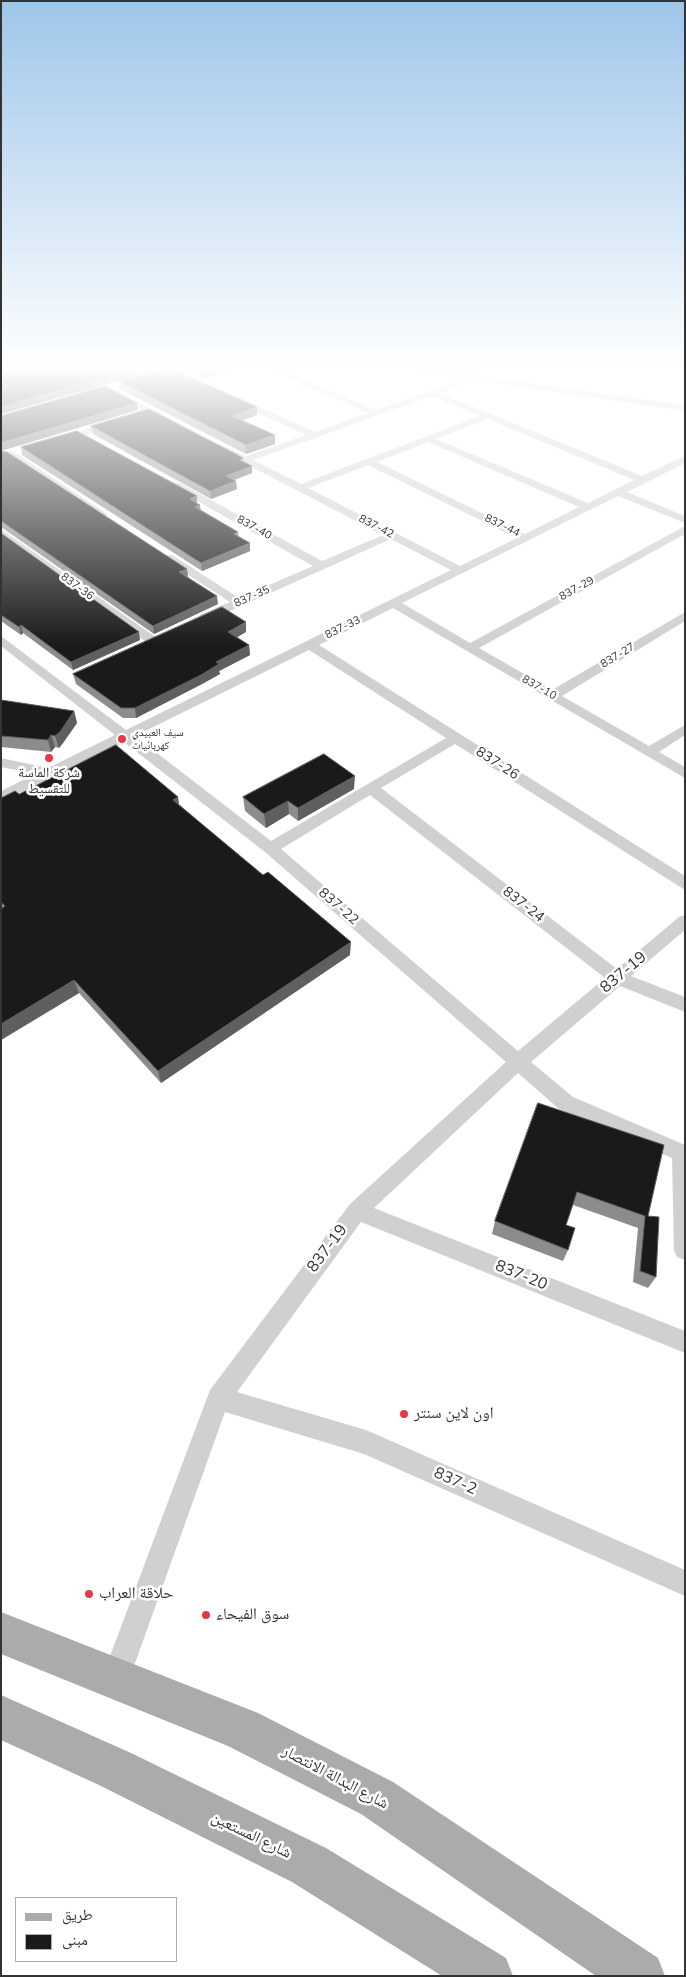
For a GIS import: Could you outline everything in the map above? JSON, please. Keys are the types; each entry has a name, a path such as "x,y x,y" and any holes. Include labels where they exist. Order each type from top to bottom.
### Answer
{"main road":[{"name":"شارع البدالة الانتصار","path":"1,1633 242,1729 377,1798 640,1976"},
{"name":"شارع المستعين","path":"1,1717 115,1768 309,1865 488,1976"}],"street":[{"path":"13,460 108,518"},
{"name":"837-42","path":"246,460 460,570"},
{"path":"300,488 373,460"},
{"path":"478,460 588,507"},
{"path":"595,460 643,480"},
{"name":"837-33","path":"1,796 682,460"},
{"name":"837-44","path":"369,462 526,538"},
{"path":"672,465 685,470"},
{"name":"837-40","path":"167,480 322,566"},
{"path":"618,492 685,520"},
{"name":"837-29","path":"470,648 685,529"},
{"name":"837-36","path":"1,532 158,639 136,649"},
{"name":"837-35","path":"196,622 391,535"},
{"path":"157,550 238,603"},
{"name":"837-10","path":"393,603 685,773"},
{"name":"837-27","path":"552,696 685,616"},
{"name":"837-22","path":"1,640 270,848 566,1103 683,1153"},
{"name":"837-26","path":"310,644 685,884"},
{"path":"57,684 75,676"},
{"path":"649,752 685,729"},
{"path":"270,848 456,738"},
{"path":"1,762 49,773"},
{"name":"837-24","path":"371,788 617,978 685,1005"},
{"name":"837-19","path":"115,1680 218,1398 357,1211 519,1061 685,921"},
{"path":"683,1153 685,1250"},
{"name":"837-20","path":"357,1211 685,1342"},
{"name":"837-2","path":"218,1398 366,1442 685,1583"}],"building":[{"path":"1,460 20,460 187,569 179,572 217,596 153,626 1,521"},
{"path":"42,460 131,460 197,496 190,499 200,505 195,507 238,532 234,534 250,543 201,563"},
{"path":"154,460 241,460 252,466 226,476 236,481 210,491"},
{"path":"1,533 139,632 71,662 21,625 19,627 1,615"},
{"path":"222,607 246,622 228,632 249,645 216,662 219,664 201,675 135,708 121,708 73,674"},
{"path":"1,700 74,711 60,732 55,736 51,735 48,740 1,736"},
{"path":"116,745 178,797 173,800 263,875 268,872 351,942 158,1071 74,980 1,1024 1,909 5,906 1,902 1,798 15,791 19,794"},
{"path":"324,754 355,776 298,808 288,801 264,814 243,797"},
{"path":"538,1103 664,1145 648,1216 659,1217 656,1277 640,1271 645,1216 577,1192 566,1225 575,1228 568,1250 495,1221"}],"place":[{"name":"سيف العبيدي كهربائيات","path":"122,739"},
{"name":"شركة الماسة للتقسيط","path":"49,758"},
{"name":"اون لاين سنتر","path":"404,1414"},
{"name":"حلاقة العراب","path":"89,1594"},
{"name":"سوق الفيحاء","path":"206,1615"}]}
